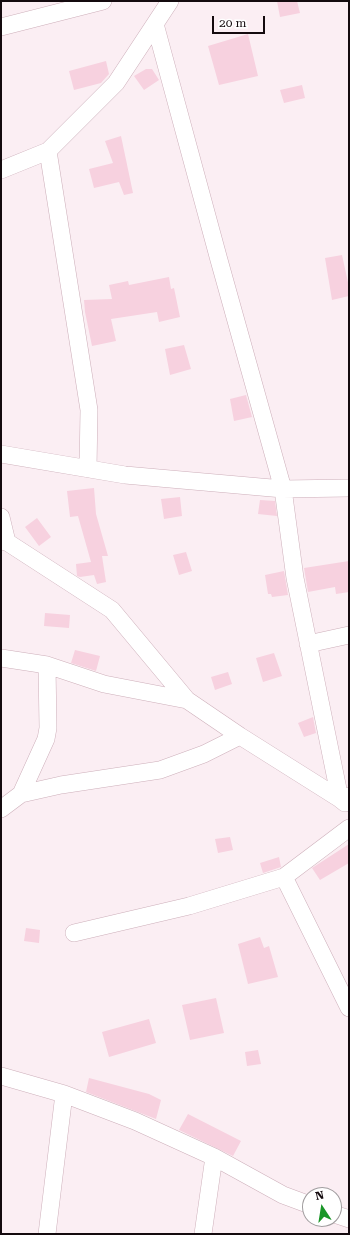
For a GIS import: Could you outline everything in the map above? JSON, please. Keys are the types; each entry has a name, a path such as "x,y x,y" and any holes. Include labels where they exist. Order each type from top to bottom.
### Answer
{"street":[{"path":"1,27 103,1"},
{"path":"1,170 48,151 116,83 170,1"},
{"path":"155,24 283,489 295,578 308,644 346,800"},
{"path":"48,151 89,410 88,469"},
{"path":"1,454 125,475 283,489 349,488"},
{"path":"1,517 4,541 112,610 187,700 240,736 346,800"},
{"path":"308,644 349,635"},
{"path":"1,658 47,665 104,684 187,700"},
{"path":"21,794 46,739 48,728 47,665"},
{"path":"1,809 21,794 61,785 160,770 204,754 240,736"},
{"path":"74,934 190,906 284,877 349,828"},
{"path":"284,877 349,1008"},
{"path":"1,1076 64,1094 135,1121 214,1157 283,1195 302,1202"},
{"path":"47,1234 64,1094"},
{"path":"203,1234 214,1157"}],"building":[{"path":"277,1 297,1 300,13 280,17"},
{"path":"248,34 258,76 219,85 208,46"},
{"path":"106,61 109,74 101,83 74,90 69,71"},
{"path":"146,69 152,69 159,80 144,90 134,76"},
{"path":"302,85 305,98 284,103 280,90"},
{"path":"121,136 133,193 124,195 119,182 94,188 89,169 113,163 105,141"},
{"path":"342,255 349,287 349,296 332,300 325,258"},
{"path":"169,277 171,289 174,288 180,317 159,322 157,312 111,319 116,341 92,346 84,300 112,299 109,285 128,281 129,285"},
{"path":"184,345 191,369 170,375 165,349"},
{"path":"246,395 252,417 234,421 230,399"},
{"path":"94,488 96,514 108,556 102,556 106,582 97,584 94,575 77,576 76,564 91,562 78,516 70,517 67,491"},
{"path":"180,497 182,516 164,519 161,499"},
{"path":"260,500 275,501 277,516 258,514"},
{"path":"37,518 51,537 39,546 25,527"},
{"path":"186,552 192,571 179,575 173,555"},
{"path":"349,561 349,592 336,594 335,587 308,592 304,568"},
{"path":"284,571 288,595 272,597 271,594 268,594 265,575"},
{"path":"45,613 70,615 69,628 44,626"},
{"path":"75,650 100,656 96,671 71,663"},
{"path":"274,653 282,676 263,682 256,658"},
{"path":"228,672 232,684 215,690 211,677"},
{"path":"313,717 316,733 304,737 298,723"},
{"path":"230,837 233,850 218,853 215,839"},
{"path":"349,844 349,863 320,880 312,868"},
{"path":"279,857 281,867 263,873 260,863"},
{"path":"26,928 40,930 39,943 24,941"},
{"path":"260,937 264,948 269,946 278,977 248,984 238,944"},
{"path":"216,998 224,1033 190,1040 182,1005"},
{"path":"149,1019 156,1043 109,1057 102,1032"},
{"path":"258,1050 261,1064 247,1066 245,1052"},
{"path":"89,1078 149,1094 161,1100 156,1119 86,1092"},
{"path":"188,1114 241,1141 233,1156 179,1130"}]}
